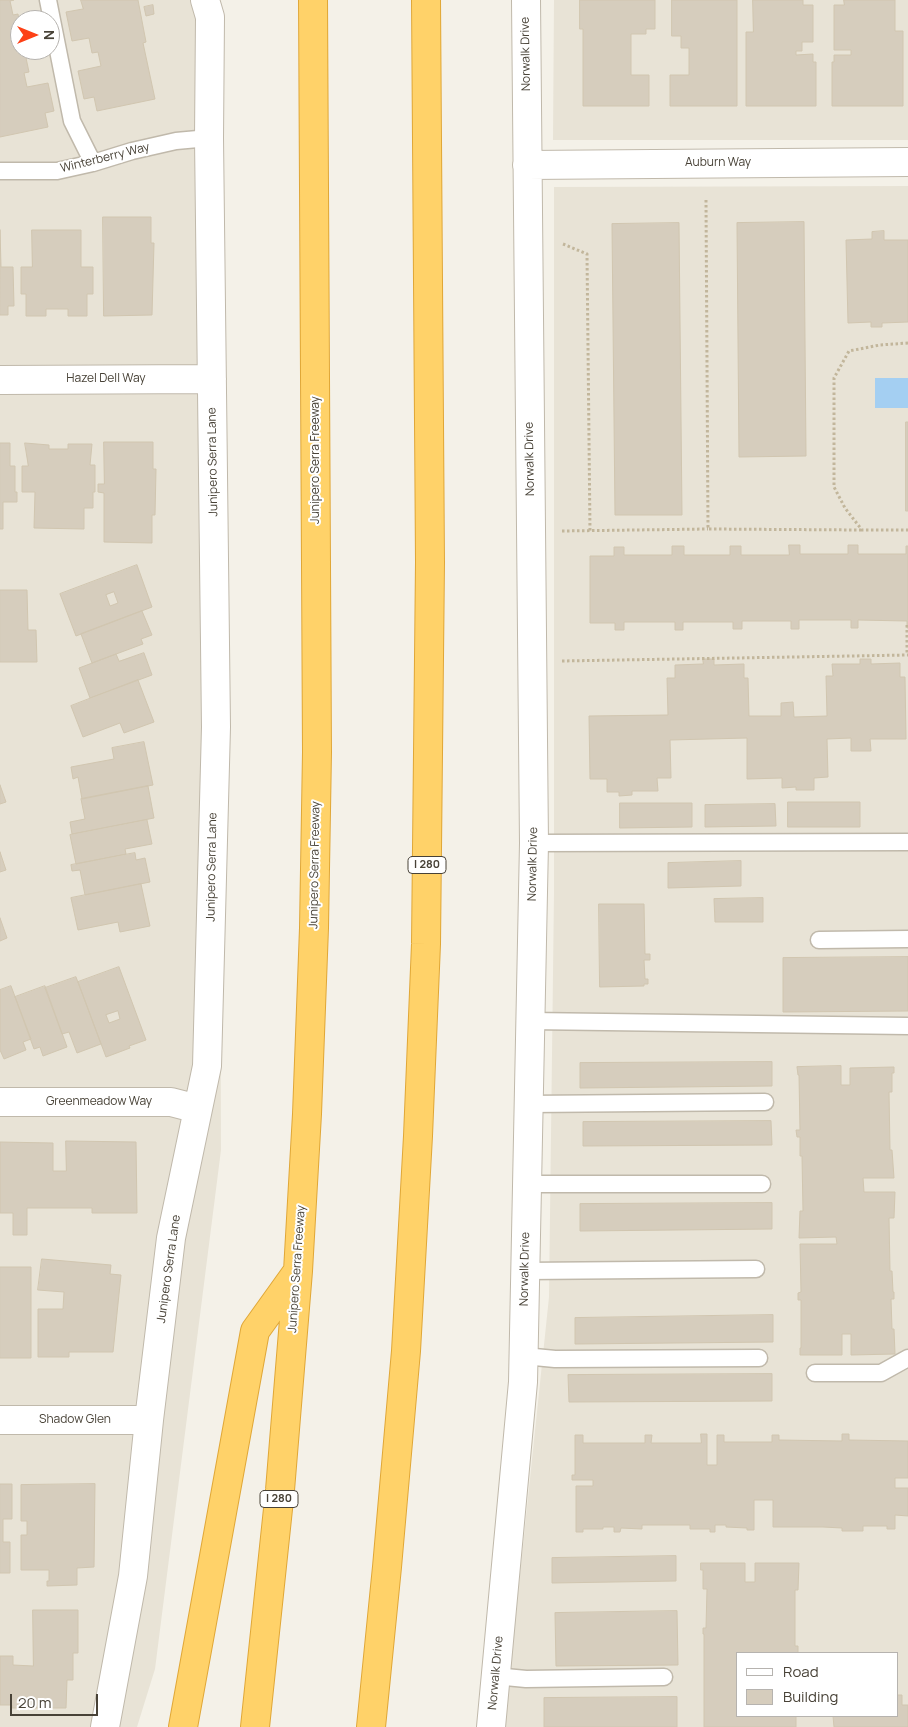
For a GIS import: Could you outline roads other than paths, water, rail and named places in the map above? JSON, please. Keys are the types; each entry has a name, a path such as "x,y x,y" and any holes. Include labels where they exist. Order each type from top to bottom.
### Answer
{"highway":[{"name":"Junipero Serra Freeway","path":"255,1727 280,1490 298,1271 307,1114 314,928 317,752 313,0"},
{"name":"I 280","path":"371,1727 388,1567 406,1352 426,944 430,562 426,0"},
{"path":"183,1727 255,1331 298,1271"}],"street":[{"name":"Junipero Serra Lane","path":"105,1727 133,1576 149,1420 172,1238 207,1066 216,727 209,138 210,17 205,0"},
{"name":"Norwalk Drive","path":"491,1727 524,1356 534,843 526,0"},
{"name":"Auburn Way","path":"527,165 908,162"},
{"name":"Hazel Dell Way","path":"0,380 212,379"},
{"name":"Greenmeadow Way","path":"0,1102 170,1102 198,1109"},
{"name":"Shadow Glen","path":"0,1420 149,1420"}],"lane":[{"path":"48,0 72,122 93,163"},
{"name":"Winterberry Way","path":"0,171 57,171 167,143 209,138"},
{"path":"534,843 908,842"},
{"path":"820,940 908,939"},
{"path":"530,1021 908,1026"},
{"path":"528,1104 765,1102"},
{"path":"527,1184 762,1184"},
{"path":"525,1271 756,1270"},
{"path":"524,1356 554,1359 759,1358"},
{"path":"815,1373 881,1373 908,1358"},
{"path":"496,1676 526,1679 664,1678"}],"water":[{"path":"875,378 908,378 908,408 875,408"}]}
